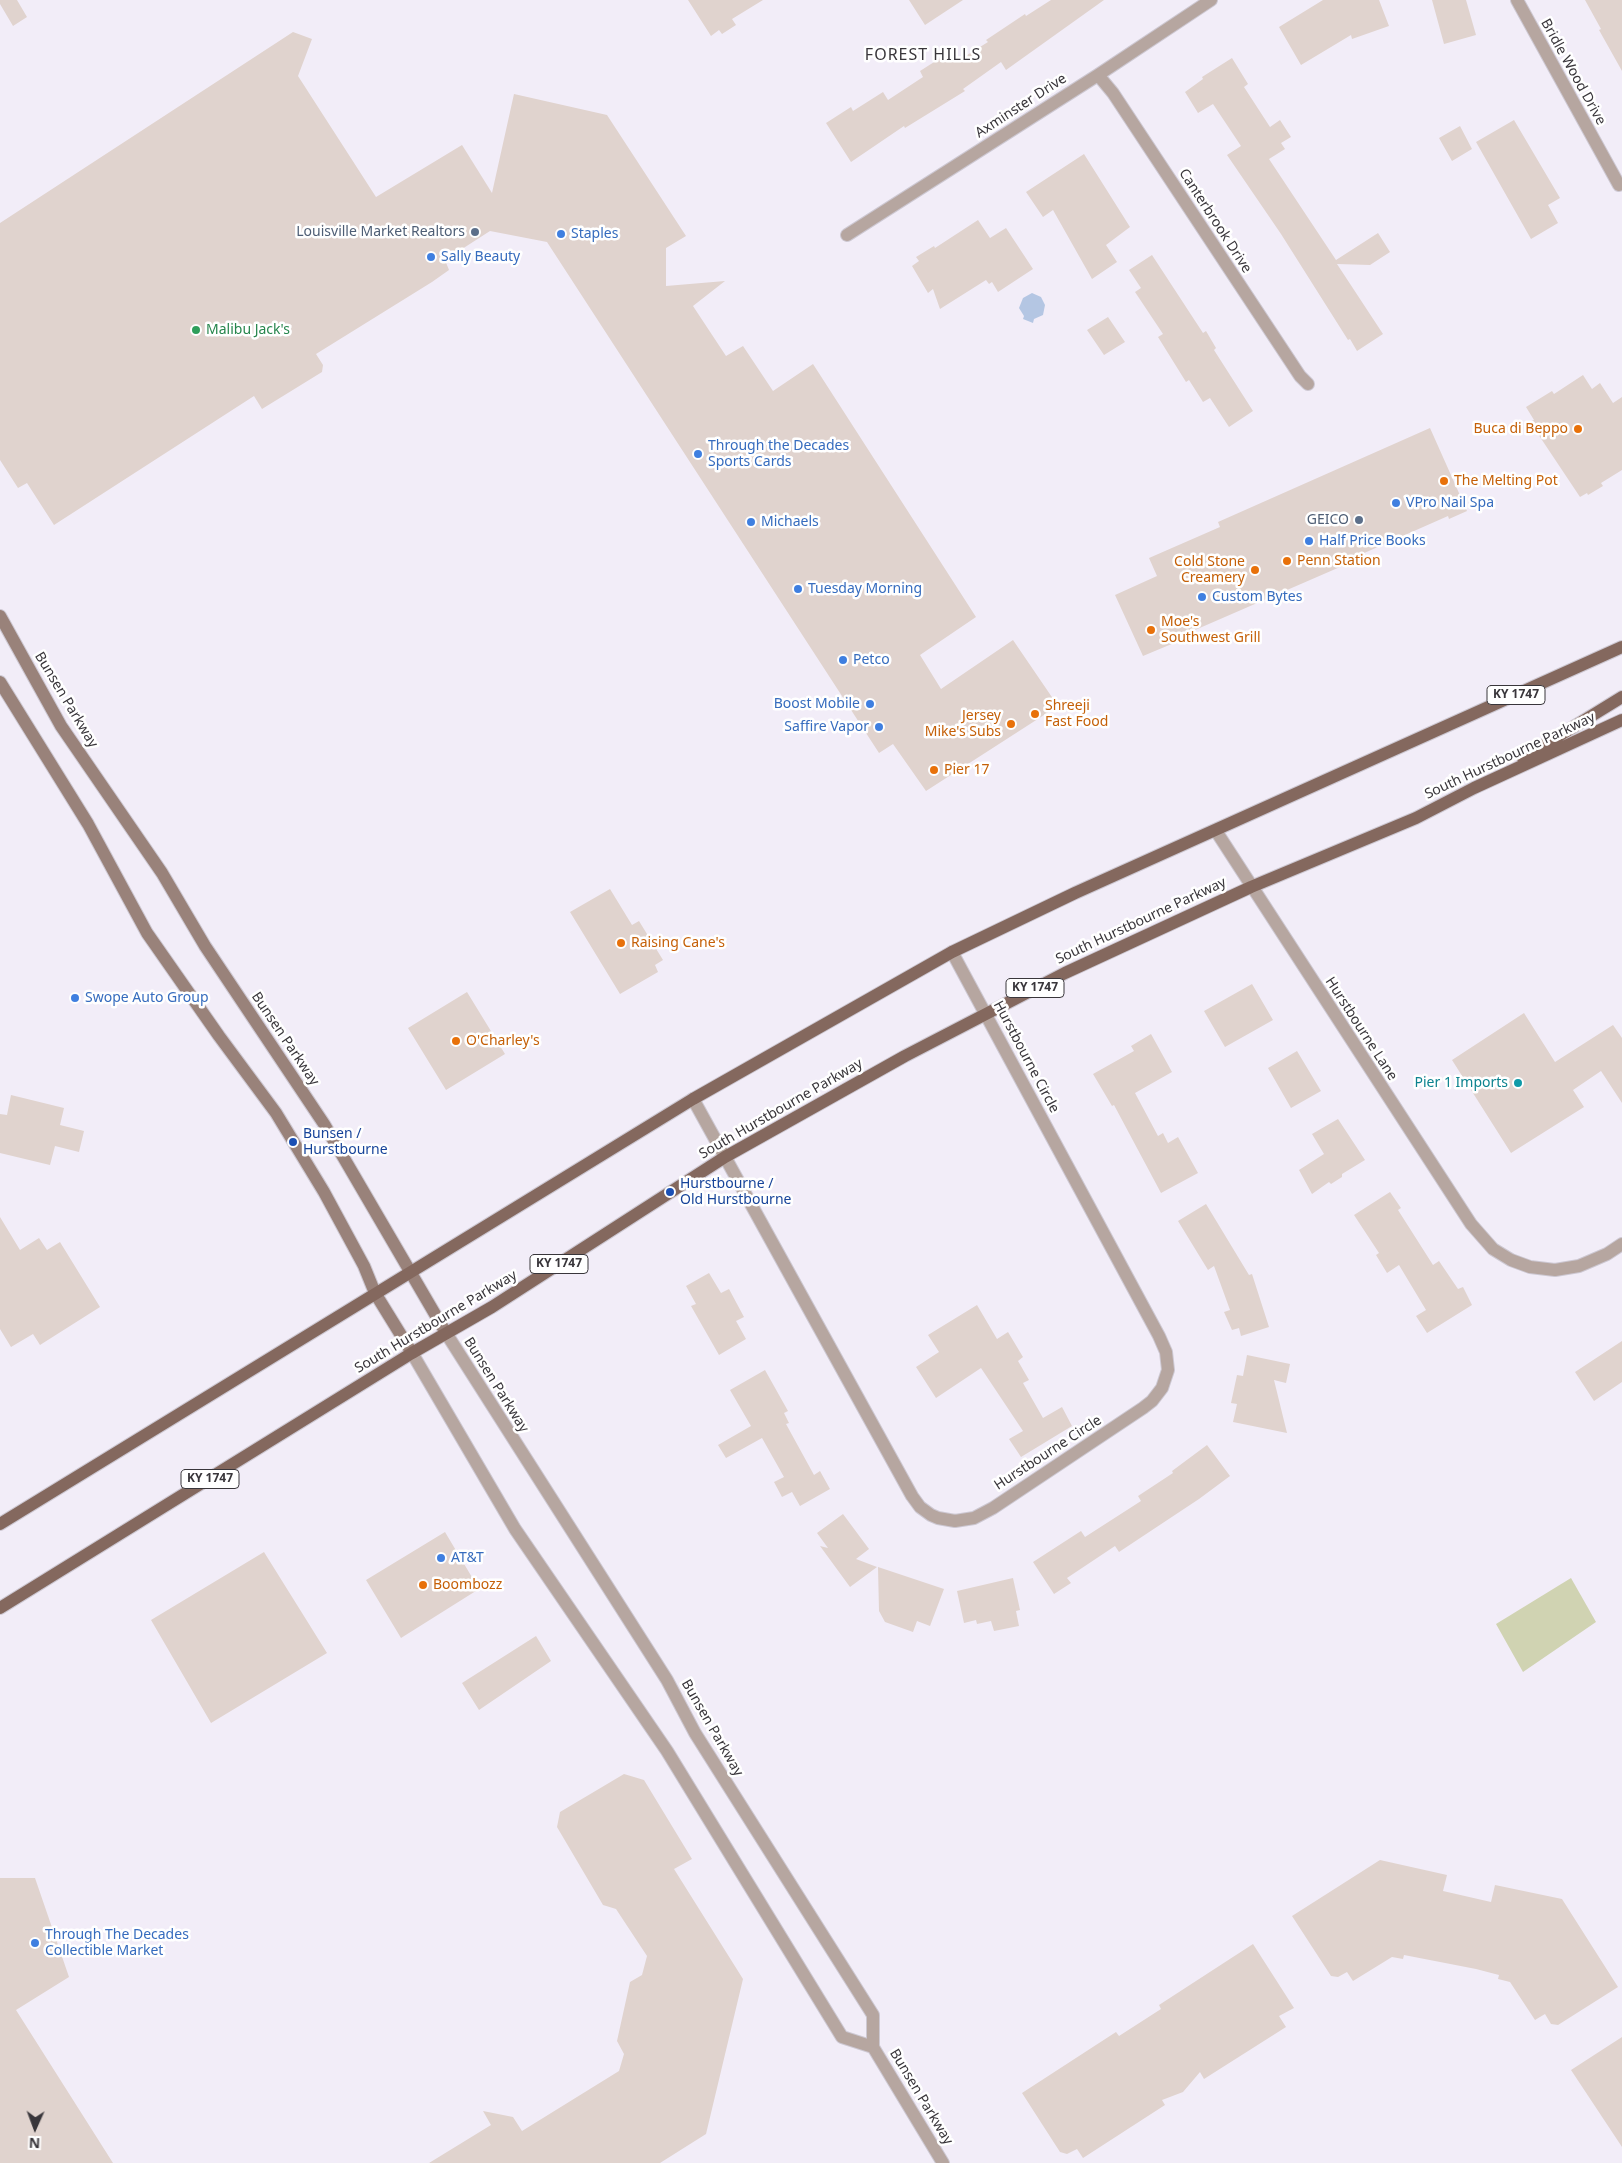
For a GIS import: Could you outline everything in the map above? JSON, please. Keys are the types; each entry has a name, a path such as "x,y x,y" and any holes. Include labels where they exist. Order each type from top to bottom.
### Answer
{"main road":[{"name":"KY 1747","path":"0,1524 694,1099 952,952 1075,893 1622,647"},
{"path":"1474,788 1622,697"},
{"name":"South Hurstbourne Parkway","path":"0,1608 412,1353 487,1310 725,1157 985,1013 1065,973 1250,887 1416,818 1474,788 1622,720"}],"street":[{"name":"Axminster Drive","path":"848,235 1098,75 1211,0"},
{"name":"Bridle Wood Drive","path":"1517,0 1619,185"},
{"name":"Canterbrook Drive","path":"1098,75 1113,93 1300,376 1308,384"},
{"name":"Bunsen Parkway","path":"0,616 61,726 162,873 205,946 324,1124 446,1333 667,1680 695,1733 873,2015 872,2047 943,2163"},
{"name":"Bunsen Parkway","path":"0,682 88,824 147,933 276,1113 324,1192 364,1266 375,1294 412,1353 515,1529 667,1751 842,2038 872,2047"},
{"name":"Hurstbourne Lane","path":"1216,831 1250,887 1472,1224 1493,1249 1511,1260 1530,1267 1554,1270 1579,1266 1607,1254 1622,1244"},
{"name":"Hurstbourne Circle","path":"694,1099 912,1496 920,1506 938,1518 955,1521 974,1518 1143,1408 1152,1401 1162,1388 1168,1370 1166,1352 1159,1336 952,952"}],"green space":[{"path":"1571,1578 1596,1622 1523,1672 1496,1624"}],"water":[{"path":"1032,293 1041,297 1045,305 1043,315 1034,319 1033,323 1023,319 1024,316 1019,308 1023,298"}],"building":[{"path":"0,0 17,0 27,17 13,26 0,4"},
{"path":"688,0 763,0 732,19 736,25 722,34 719,30 711,36"},
{"path":"909,0 963,0 925,25"},
{"path":"1051,0 1104,0 1006,70 1001,62 963,89 965,91 905,128 904,126 851,162 826,123 851,107 853,111 883,92 888,100 923,77 920,71 953,50 959,60 988,42 986,40 1025,14 1026,16"},
{"path":"1323,0 1379,0 1389,26 1352,39 1351,35 1301,65 1279,27"},
{"path":"1432,0 1466,0 1476,35 1444,44"},
{"path":"1585,0 1622,0 1622,71 1599,30 1601,29"},
{"path":"293,32 312,39 298,76 376,197 462,145 492,193 514,94 607,115 686,236 666,248 666,286 725,281 693,306 726,356 743,346 773,391 813,364 976,617 920,655 941,689 1013,640 1058,706 926,791 893,744 879,753 547,242 490,231 445,260 449,270 316,354 323,365 322,372 262,409 254,396 54,525 27,483 18,488 0,460 0,223"},
{"path":"1232,58 1248,84 1244,87 1270,127 1280,120 1291,137 1281,143 1285,149 1269,159 1336,260 1378,233 1390,252 1370,265 1337,264 1383,334 1357,351 1227,155 1241,146 1213,104 1198,113 1185,92 1203,79 1202,77"},
{"path":"1514,120 1560,198 1548,205 1558,223 1531,239 1476,142"},
{"path":"1460,126 1472,149 1452,161 1439,138"},
{"path":"1084,154 1130,227 1106,245 1117,262 1092,279 1053,210 1043,217 1026,192"},
{"path":"978,220 990,238 1006,228 1033,269 998,292 992,282 989,284 986,280 940,309 933,289 928,293 912,266 919,261 916,257 934,246 935,248"},
{"path":"1152,255 1203,333 1206,331 1216,348 1214,350 1253,411 1229,427 1210,398 1203,402 1189,380 1186,382 1158,337 1163,334 1135,292 1141,288 1129,270"},
{"path":"1108,317 1125,342 1104,355 1087,330"},
{"name":"Buca di Beppo","path":"1583,375 1592,389 1600,383 1613,403 1622,397 1622,470 1601,483 1603,486 1588,495 1587,493 1580,497 1530,422 1534,420 1526,407 1552,391 1554,394"},
{"path":"1430,428 1467,511 1449,519 1448,516 1362,554 1363,557 1172,640 1174,643 1143,656 1115,595 1157,576 1149,558 1220,527 1218,522"},
{"name":"Raising Cane's","path":"610,889 632,925 639,921 663,960 655,965 658,972 620,994 570,912"},
{"path":"1252,984 1273,1020 1225,1047 1204,1011"},
{"name":"O'Charley's","path":"467,992 505,1054 446,1090 408,1028"},
{"name":"Pier 1 Imports","path":"1524,1013 1555,1062 1613,1025 1622,1038 1622,1103 1601,1071 1573,1090 1584,1107 1511,1153 1452,1060"},
{"path":"1151,1034 1172,1072 1135,1093 1158,1136 1163,1133 1168,1143 1178,1137 1198,1173 1161,1193 1114,1105 1112,1106 1093,1074 1134,1051 1131,1046"},
{"path":"1297,1051 1321,1091 1291,1108 1268,1068"},
{"path":"11,1095 64,1108 60,1125 84,1131 79,1152 55,1146 50,1165 0,1153 0,1114 7,1115"},
{"path":"1338,1119 1365,1160 1342,1174 1342,1177 1331,1184 1329,1182 1312,1194 1299,1170 1324,1154 1312,1134"},
{"path":"1390,1192 1401,1208 1398,1210 1433,1265 1439,1261 1458,1289 1463,1287 1472,1305 1427,1333 1416,1316 1426,1310 1399,1265 1387,1273 1376,1255 1379,1253 1354,1215"},
{"path":"1206,1204 1249,1275 1252,1274 1269,1327 1241,1336 1239,1328 1232,1330 1224,1312 1230,1310 1214,1266 1208,1270 1178,1221"},
{"path":"0,1217 20,1250 39,1238 47,1250 60,1242 100,1307 40,1345 33,1334 11,1347 0,1329"},
{"path":"709,1273 721,1293 729,1289 744,1317 736,1321 746,1339 719,1355 691,1306 696,1304 686,1286"},
{"path":"977,1305 997,1339 1008,1332 1023,1357 1018,1361 1029,1380 1023,1383 1043,1418 1062,1407 1072,1426 1021,1457 1009,1439 1023,1431 981,1368 936,1398 916,1367 939,1352 928,1335"},
{"path":"1622,1341 1622,1382 1594,1401 1575,1372"},
{"path":"1247,1355 1290,1364 1286,1383 1274,1380 1287,1433 1233,1422 1237,1404 1231,1403 1237,1375 1243,1376"},
{"path":"765,1370 788,1411 784,1413 789,1423 786,1424 814,1475 820,1471 830,1489 800,1506 792,1492 782,1497 774,1482 784,1477 762,1438 726,1458 718,1445 751,1426 730,1390"},
{"path":"1207,1445 1230,1476 1119,1552 1115,1546 1067,1578 1071,1583 1054,1594 1033,1562 1081,1531 1085,1537 1141,1501 1138,1496 1173,1473 1172,1471"},
{"path":"843,1514 869,1549 856,1559 877,1567 850,1587 820,1546 828,1548 817,1533"},
{"name":"Boombozz","path":"445,1532 479,1589 401,1638 366,1580"},
{"path":"264,1552 327,1653 211,1723 151,1620"},
{"path":"878,1567 944,1589 930,1626 917,1621 913,1632 885,1622 879,1611"},
{"path":"1013,1578 1020,1610 1016,1611 1019,1626 994,1631 991,1621 977,1624 976,1620 964,1623 957,1591"},
{"path":"536,1636 551,1661 479,1710 462,1683"},
{"path":"624,1774 644,1780 692,1859 674,1869 743,1979 706,2134 660,2163 429,2163 491,2125 483,2111 513,2117 522,2131 619,2071 624,2054 617,2041 630,1982 642,1975 647,1956 616,1909 603,1905 557,1827 560,1812"},
{"path":"1380,1860 1447,1875 1443,1891 1491,1902 1495,1885 1562,1899 1618,1987 1558,2025 1551,2024 1545,2014 1535,2020 1510,1982 1498,1979 1499,1975 1476,1969 1404,1955 1403,1959 1392,1957 1353,1981 1347,1972 1338,1977 1331,1976 1292,1916"},
{"path":"0,1878 35,1878 69,1977 16,2010 113,2163 0,2163"},
{"path":"1253,1944 1294,2008 1279,2016 1286,2027 1204,2079 1200,2072 1183,2092 1162,2100 1165,2105 1083,2158 1077,2149 1067,2154 1060,2152 1022,2093 1116,2032 1119,2036 1161,2009 1159,2005"},
{"path":"1622,2037 1622,2147 1571,2070"}],"place":[{"name":"Louisville Market Realtors","path":"475,232"},
{"name":"Staples","path":"561,234"},
{"name":"Sally Beauty","path":"431,257"},
{"name":"Malibu Jack's","path":"196,330"},
{"name":"Buca di Beppo","path":"1578,429"},
{"name":"Through the Decades Sports Cards","path":"698,454"},
{"name":"The Melting Pot","path":"1444,481"},
{"name":"VPro Nail Spa","path":"1396,503"},
{"name":"GEICO","path":"1359,520"},
{"name":"Michaels","path":"751,522"},
{"name":"Half Price Books","path":"1309,541"},
{"name":"Penn Station","path":"1287,561"},
{"name":"Cold Stone Creamery","path":"1255,570"},
{"name":"Tuesday Morning","path":"798,589"},
{"name":"Custom Bytes","path":"1202,597"},
{"name":"Moe's Southwest Grill","path":"1151,630"},
{"name":"Petco","path":"843,660"},
{"name":"Boost Mobile","path":"870,704"},
{"name":"Shreeji Fast Food","path":"1035,714"},
{"name":"Jersey Mike's Subs","path":"1011,724"},
{"name":"Saffire Vapor","path":"879,727"},
{"name":"Pier 17","path":"934,770"},
{"name":"Raising Cane's","path":"621,943"},
{"name":"Swope Auto Group","path":"75,998"},
{"name":"O'Charley's","path":"456,1041"},
{"name":"Pier 1 Imports","path":"1518,1083"},
{"name":"Bunsen / Hurstbourne","path":"293,1142"},
{"name":"Hurstbourne / Old Hurstbourne","path":"670,1192"},
{"name":"AT&T","path":"441,1558"},
{"name":"Boombozz","path":"423,1585"},
{"name":"Through The Decades Collectible Market","path":"35,1943"}],"district":[{"name":"FOREST HILLS","path":"923,55"}]}
